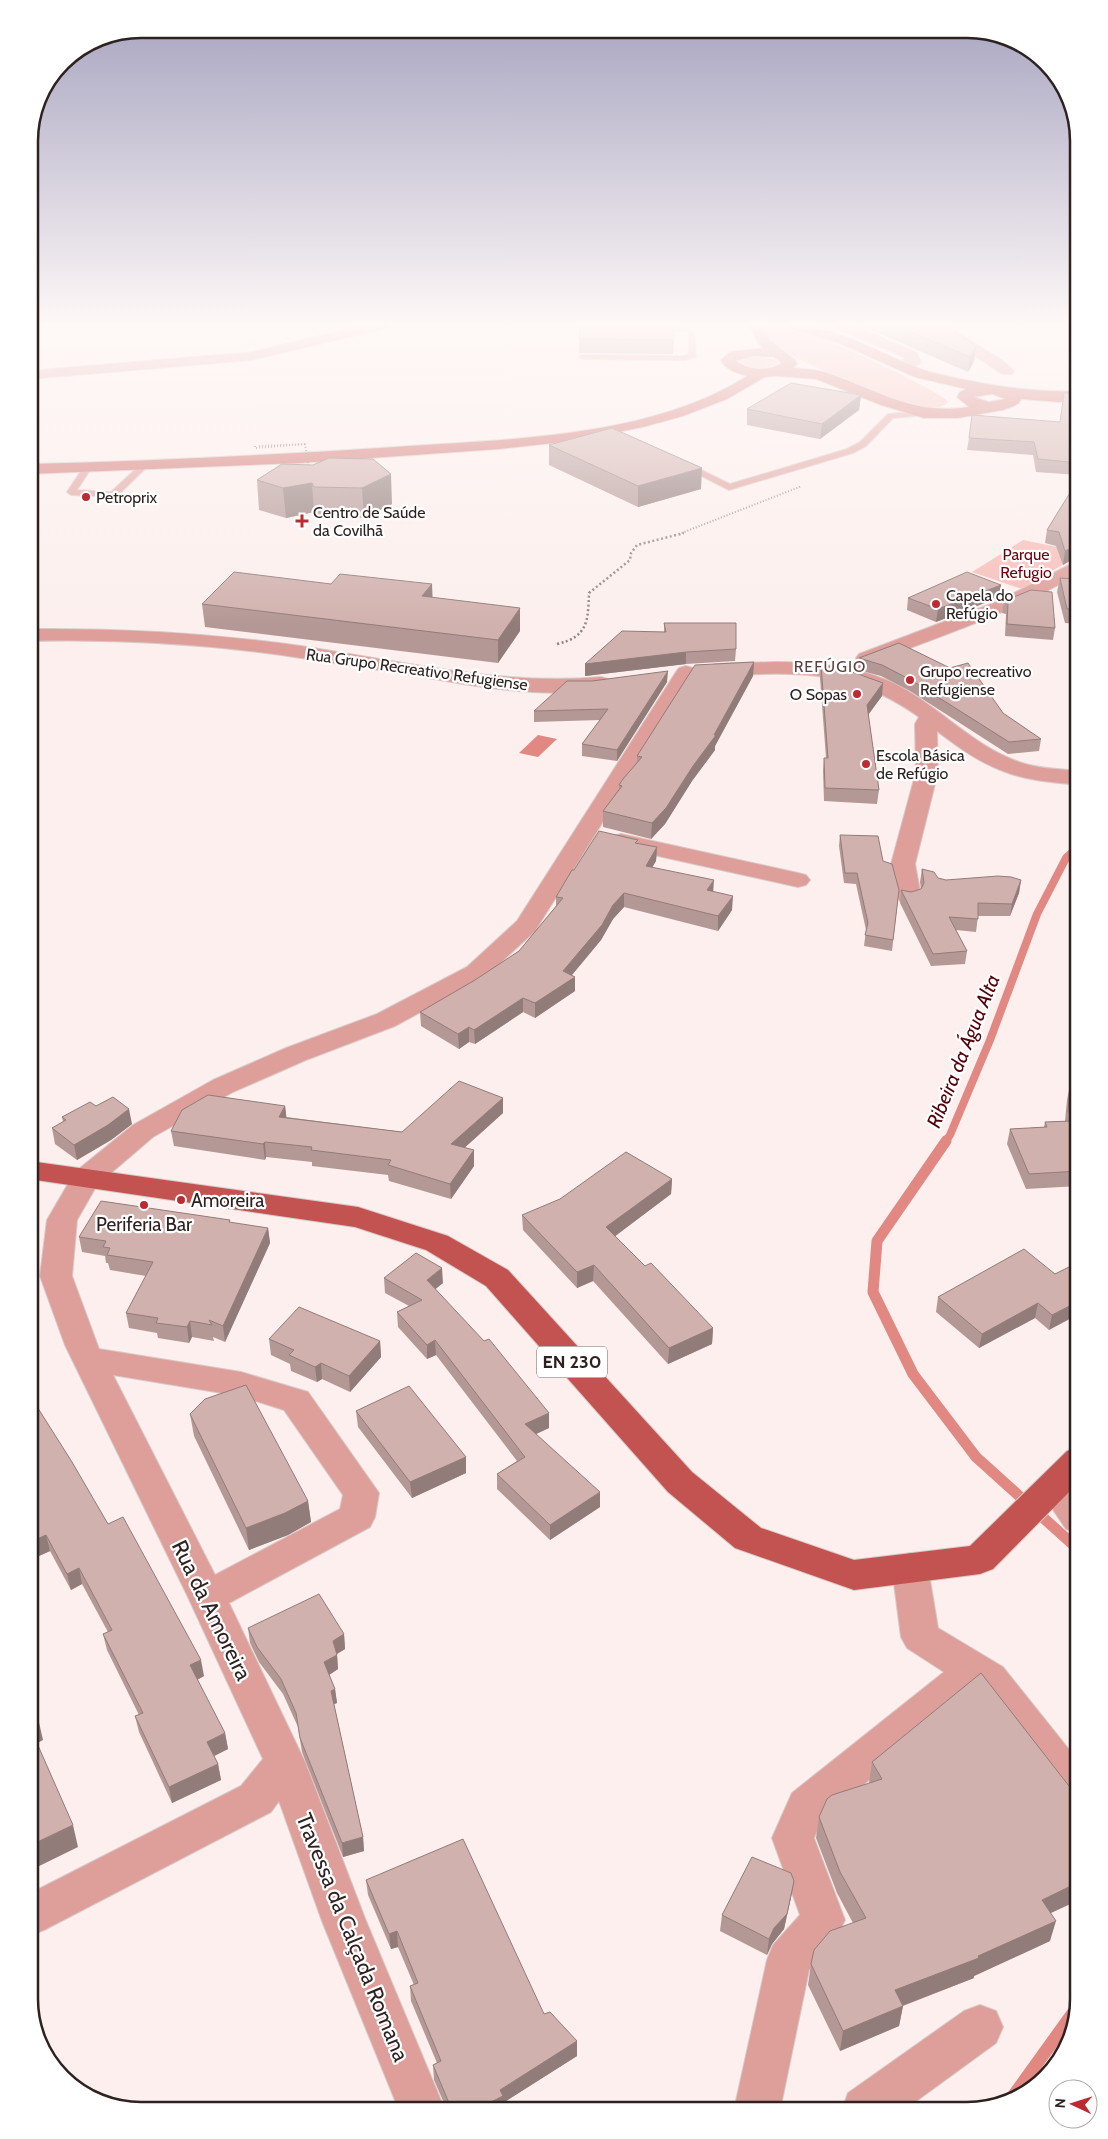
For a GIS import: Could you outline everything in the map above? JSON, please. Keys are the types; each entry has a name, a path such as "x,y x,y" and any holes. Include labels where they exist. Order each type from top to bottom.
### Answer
{"main road":[{"path":"38,460 151,457 444,443 514,438 598,425"},
{"path":"38,469 342,455 502,444 611,430 633,425"},
{"name":"EN 230","path":"38,1171 358,1217 437,1243 497,1278 680,1482 748,1538 854,1575 980,1559 1070,1470"}],"street":[{"path":"832,671 1061,582 1070,574"},
{"name":"Rua Grupo Recreativo Refugiense","path":"38,635 76,634 182,638 419,670 496,683 539,685 592,684 620,681"},
{"path":"658,676 686,672 748,668 832,671 873,682 902,697 982,751 1012,767 1070,777"},
{"path":"85,1179 142,1131 223,1086 296,1054 386,1020 476,972 526,926 686,672"},
{"path":"909,896 904,868 927,772 926,724 930,716"},
{"path":"585,833 798,880"},
{"path":"904,868 931,879"},
{"name":"Rua da Amoreira","path":"85,1179 62,1220 56,1276 88,1360 207,1597 285,1762"},
{"path":"88,1360 241,1384 296,1401 361,1493 357,1517 207,1597"},
{"path":"1051,1490 1070,1510"},
{"path":"910,1568 920,1637 964,1666 990,1679 1070,1782"},
{"path":"759,2102 789,1960 823,1920 793,1838 808,1806 962,1680 964,1666"},
{"path":"38,1911 256,1799 285,1762"},
{"name":"Travessa da Calçada Romana","path":"285,1762 344,1921 418,2101"},
{"path":"875,2102 980,2028"}],"lane":[{"path":"678,462 729,487 850,452 864,444 877,425"},
{"path":"611,430 627,437"},
{"path":"88,468 71,492 113,495 145,465"}],"path":[{"path":"306,444 306,445 255,448 255,446 306,444"},
{"path":"258,446 306,444"},
{"path":"306,444 310,473"},
{"path":"557,644 571,642 582,633 588,612 589,593 630,560 631,553 637,545 690,530 810,483"}],"green space":[{"name":"Parque Refugio","path":"1023,540 1070,550 1070,558 1062,565 1022,589 972,572"}],"shaded area":[{"path":"538,735 557,739 538,757 519,753"}],"building":[{"path":"971,425 1070,425 1070,462 1038,459 1034,442 969,438"},
{"path":"612,428 702,468 638,486 549,445"},
{"path":"329,458 373,459 391,474 362,488 314,487 312,483 283,488 257,480 282,464 313,465"},
{"path":"1070,493 1070,548 1065,551 1059,532 1047,530"},
{"path":"234,572 331,584 340,574 432,584 422,596 520,608 498,640 202,604"},
{"path":"967,572 1001,585 938,609 908,598"},
{"path":"1060,578 1070,579 1070,609 1067,609"},
{"path":"1031,590 1052,592 1055,628 1007,624 1008,602 1004,601"},
{"path":"664,623 736,623 736,649 686,652 585,664 622,631 666,632"},
{"path":"899,643 950,668 968,663 1003,713 1041,739 1009,742 911,680 882,665 859,658"},
{"path":"754,662 714,735 716,735 666,808 652,823 603,811 622,786 619,785 623,779 642,757 637,756 695,665"},
{"path":"821,665 847,670 883,683 867,705 879,790 825,788 824,758 828,758"},
{"path":"668,671 617,750 582,744 608,709 534,711 567,681 592,681"},
{"path":"599,831 638,840 635,843 657,847 646,866 714,880 707,890 733,896 718,916 624,893 613,905 602,925 563,971 575,977 535,1003 523,998 474,1030 469,1027 458,1034 420,1012 475,980 519,951 563,898 556,897"},
{"path":"840,835 878,836 883,861 892,864 899,890 893,940 865,935 868,923 857,873 845,873"},
{"path":"922,869 934,872 938,878 946,880 998,876 1021,880 1012,904 978,903 978,919 949,917 967,951 933,954 901,890 911,892 921,889 924,883"},
{"path":"459,1081 503,1098 451,1144 474,1150 450,1184 388,1165 391,1160 311,1150 312,1147 265,1142 263,1144 171,1131 182,1110 208,1095 285,1106 279,1117 402,1132"},
{"path":"1070,1085 1070,1112 1068,1112"},
{"path":"113,1097 129,1109 108,1125 74,1145 52,1128 66,1120 62,1117 90,1102 96,1106"},
{"path":"1070,1121 1070,1172 1029,1174 1010,1129 1047,1127 1045,1122"},
{"path":"626,1152 672,1179 606,1227 645,1266 651,1263 713,1328 669,1348 594,1265 577,1272 522,1215 560,1199"},
{"path":"101,1201 230,1220 229,1222 268,1228 223,1326 209,1320 212,1325 190,1321 187,1327 156,1323 158,1318 126,1313 153,1262 107,1255 110,1248 103,1247 106,1241 79,1237"},
{"path":"1024,1249 1055,1274 1070,1266 1070,1306 1052,1315 1038,1303 982,1334 938,1297"},
{"path":"416,1253 442,1268 427,1280 484,1341 489,1339 549,1413 525,1424 600,1492 550,1525 497,1474 525,1457 435,1340 427,1345 397,1312 422,1300 384,1278"},
{"path":"299,1307 380,1341 349,1376 321,1363 315,1367 289,1355 294,1350 269,1339"},
{"path":"246,1385 308,1501 285,1513 246,1528 190,1414 205,1399"},
{"path":"409,1386 466,1457 410,1482 356,1411"},
{"path":"38,1408 108,1524 123,1517 201,1660 190,1665 225,1733 207,1742 218,1764 169,1787 135,1716 143,1713 103,1634 112,1630 79,1568 67,1574 46,1535 38,1539"},
{"path":"319,1594 344,1634 333,1641 337,1655 324,1662 335,1689 331,1691 363,1837 342,1843 300,1738 296,1713 281,1679 257,1647 248,1628"},
{"path":"981,1673 1070,1786 1070,1886 1042,1900 1056,1921 978,1956 979,1958 895,1990 903,2006 843,2031 811,1964 814,1950 830,1931 866,1918 840,1872 819,1817 827,1799 832,1795 882,1779 872,1762"},
{"path":"38,1745 73,1825 38,1842"},
{"path":"463,1839 544,2014 550,2012 577,2041 500,2090 503,2096 492,2101 448,2101 433,2065 441,2061 410,1986 418,1983 397,1931 389,1934 366,1880"},
{"path":"752,1857 791,1873 794,1881 787,1914 774,1928 769,1939 722,1915"}],"waterway":[{"name":"Ribeira da Água Alta","path":"945,1142 950,1135 990,1040 1037,914 1066,858 1070,854"},
{"name":"Ribeira da Água Alta","path":"946,1141 877,1241 873,1292 913,1374 976,1457 1070,1542"},
{"name":"Ribeira da Água Alta","path":"1019,2088 1068,2020"}],"place":[{"name":"Petroprix","path":"86,497"},
{"name":"Centro de Saúde da Covilhã","path":"302,521"},
{"name":"Capela do Refúgio","path":"936,604"},
{"name":"Grupo recreativo Refugiense","path":"910,680"},
{"name":"O Sopas","path":"857,694"},
{"name":"Escola Básica de Refúgio","path":"866,764"},
{"name":"Amoreira","path":"181,1200"},
{"name":"Periferia Bar","path":"144,1205"}],"district":[{"name":"REFÚGIO","path":"830,666"}]}
